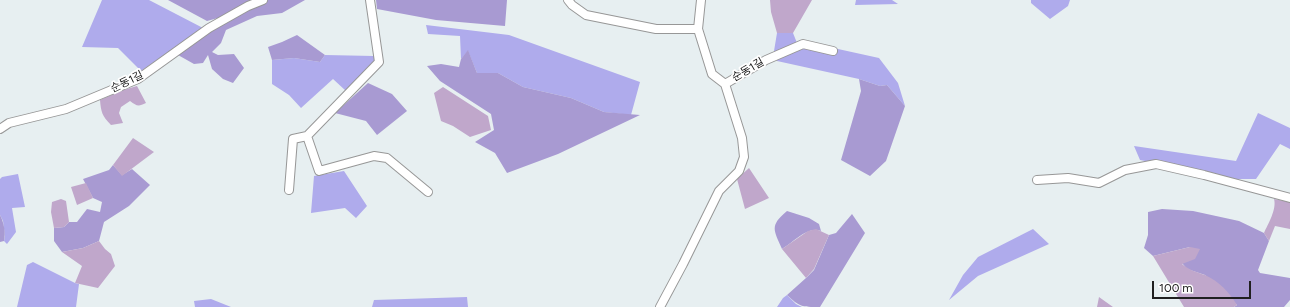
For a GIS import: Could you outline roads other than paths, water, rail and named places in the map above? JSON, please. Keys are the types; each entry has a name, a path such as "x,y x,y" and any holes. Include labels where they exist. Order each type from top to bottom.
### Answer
{"street":[{"name":"순동1길","path":"0,129 9,123 66,109 138,79 209,28 248,6 263,0"},
{"path":"289,190 293,139 307,136 379,62 370,0"},
{"path":"568,0 572,5 586,15 656,29 698,28"},
{"name":"순동1길","path":"700,1 698,28 712,74 725,84 766,60 803,44 833,51"},
{"path":"660,307 719,191 739,172 744,157 742,138 725,84"},
{"path":"307,136 319,172 374,156 387,158 428,192"},
{"path":"1037,180 1068,178 1099,183 1125,170 1156,164 1290,198"}]}
